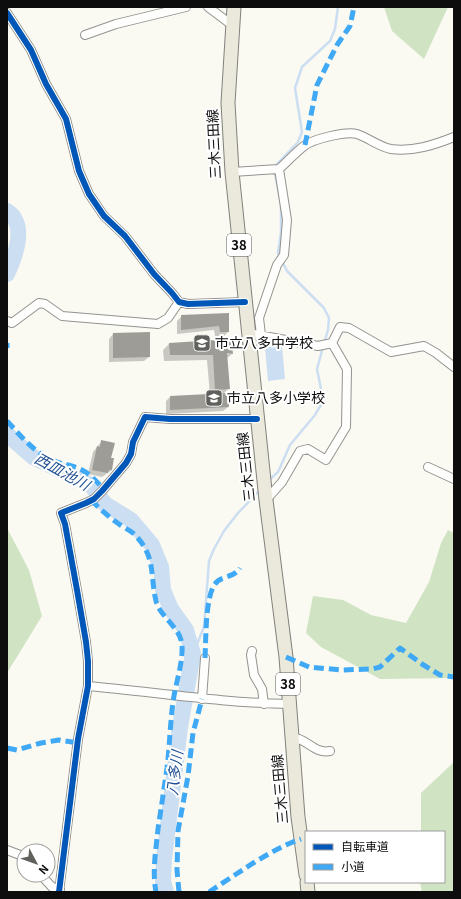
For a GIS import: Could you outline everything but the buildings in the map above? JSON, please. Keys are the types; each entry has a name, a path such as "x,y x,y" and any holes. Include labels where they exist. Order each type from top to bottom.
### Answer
{"main road":[{"name":"三木三田線","path":"234,7 228,103 232,172 265,492 286,657 298,817 305,868"}],"street":[{"path":"85,35 116,24 186,7"},
{"path":"208,7 232,26"},
{"path":"7,13 30,50 46,84 66,119 79,171 90,194 104,216 125,236 154,274 172,292 179,302 188,304 245,302"},
{"path":"232,172 279,169 305,145 319,139 340,134 356,134 390,149 411,149 434,145 454,137"},
{"path":"261,336 259,318 277,265 284,255 287,220 279,169"},
{"path":"7,321 12,323 39,303 45,304 62,316 158,324 168,318 179,302"},
{"path":"332,343 340,327 350,328 391,352 424,346 454,367"},
{"path":"248,333 318,346 332,343"},
{"path":"265,492 282,482 300,451 308,449 326,460 346,427 347,369 332,343"},
{"path":"48,883 52,888 59,890 78,739 88,686 86,642 67,537 61,513 94,499 102,491 126,463 131,454 133,442 145,417 170,419 257,419"},
{"path":"428,467 454,479"},
{"path":"252,651 251,656 254,675 262,689 264,704"},
{"path":"199,699 205,658"},
{"path":"88,686 199,699 264,704 290,704"},
{"path":"292,737 300,738 318,751 330,751"}],"green space":[{"path":"384,7 448,7 424,59 392,31"},
{"path":"7,528 29,570 42,616 7,673"},
{"path":"448,530 454,533 454,678 380,679 321,647 306,633 313,596 343,600 371,615 406,623 429,582 441,543"},
{"path":"454,762 454,892 422,892 420,883 445,883 445,831 421,831 421,793"}],"water":[{"path":"282,346 285,379 268,381 265,347"}],"waterway":[{"path":"280,257 278,253 281,232 281,204 275,174 276,165 298,142 302,132 295,88 302,67 330,41 335,29 338,7"},
{"name":"西皿池川","path":"7,211 12,215 17,224 18,231 15,254 7,274"},
{"path":"282,261 287,271 324,308 329,318 328,330 324,343"},
{"path":"268,481 278,472 290,445 315,415 322,403 322,394 317,369 323,347"},
{"name":"西皿池川","path":"7,434 33,457 91,485 105,504 131,520 152,545 161,567 163,590 171,609 186,630 193,654 180,727 164,859 163,881 166,892"},
{"path":"193,654 204,627 209,561 224,531 238,513 261,489"}],"marked path":[{"path":"305,145 317,85 337,45 350,26 354,7"},
{"path":"7,343 7,348"},
{"path":"7,421 42,455 87,473 103,489"},
{"path":"91,500 112,519 134,534 142,544 150,559 154,592 158,607 178,633 182,645 181,664 175,690 167,768 155,853 154,876 156,892"},
{"path":"205,658 209,599 212,590 220,579 234,574 240,568"},
{"path":"286,657 309,667 341,670 372,669 380,667 400,648 440,675 454,677"},
{"path":"179,892 177,870 178,831 188,776 193,733 202,699"},
{"path":"7,748 17,750 41,743 59,740 78,743"},
{"path":"209,892 266,855 301,839"}],"cycle path":[{"path":"7,13 31,50 46,84 66,119 79,171 89,194 104,216 125,236 154,274 179,302 188,304 245,302"},
{"path":"59,892 78,739 88,686 86,642 65,524 61,513 94,499 102,491 126,463 131,454 133,442 145,417 170,419 257,419"}],"place":[{"name":"市立八多中学校","path":"202,343"},
{"name":"市立八多小学校","path":"214,398"}],"water label":[{"name":"八多川","path":"175,773"}]}
